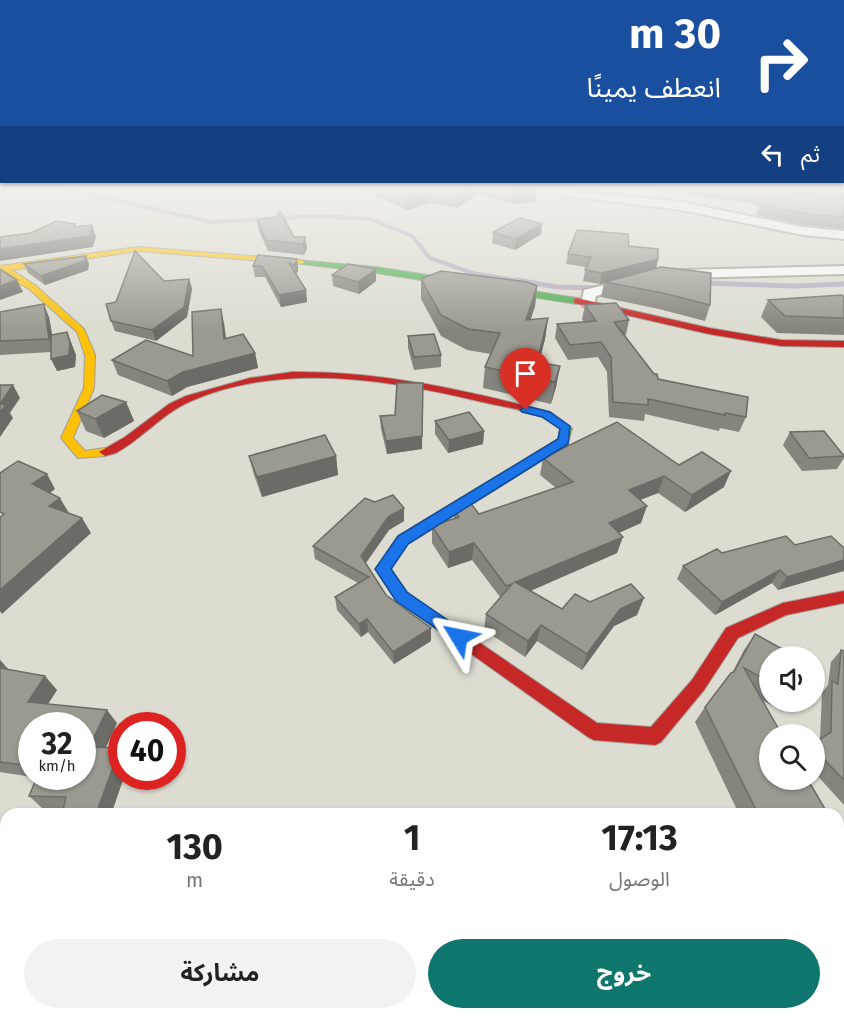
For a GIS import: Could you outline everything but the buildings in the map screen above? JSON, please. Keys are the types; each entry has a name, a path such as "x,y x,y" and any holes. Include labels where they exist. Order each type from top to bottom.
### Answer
{"street":[{"path":"2,268 138,249 177,250 376,270 589,303 708,332 781,343 844,344"},
{"path":"2,268 32,287 81,331 90,355 89,388 67,438 82,455 110,451 175,405 206,392 253,379 322,374 403,380 546,414 566,428 564,441 403,540 382,569 401,596 594,731 655,736 698,685 732,633 783,609 844,597"},
{"path":"589,303 589,293 655,276 844,270"}],"waterway":[{"path":"412,237 430,258 472,273 526,282"},
{"path":"517,280 557,287 602,288"},
{"path":"703,283 793,286 844,284"}],"traffic: fast":[{"path":"301,262 376,270 577,301"},
{"path":"409,602 401,596 383,569 403,540 564,441 566,428 560,424"}],"traffic: slow":[{"path":"0,269 138,249 301,262"},
{"path":"3,268 32,287 81,331 90,355 89,388 67,438 82,455 105,452"}],"traffic: jam":[{"path":"577,301 709,331 781,343 844,344"},
{"path":"105,452 120,445 173,406 190,398 250,381 292,376 335,375 419,385 546,414 560,424"},
{"path":"409,602 594,731 655,736 698,685 732,633 783,609 844,597"}],"route":[{"path":"459,637 401,596 382,569 403,540 564,441 566,428 546,414 526,410"}]}
